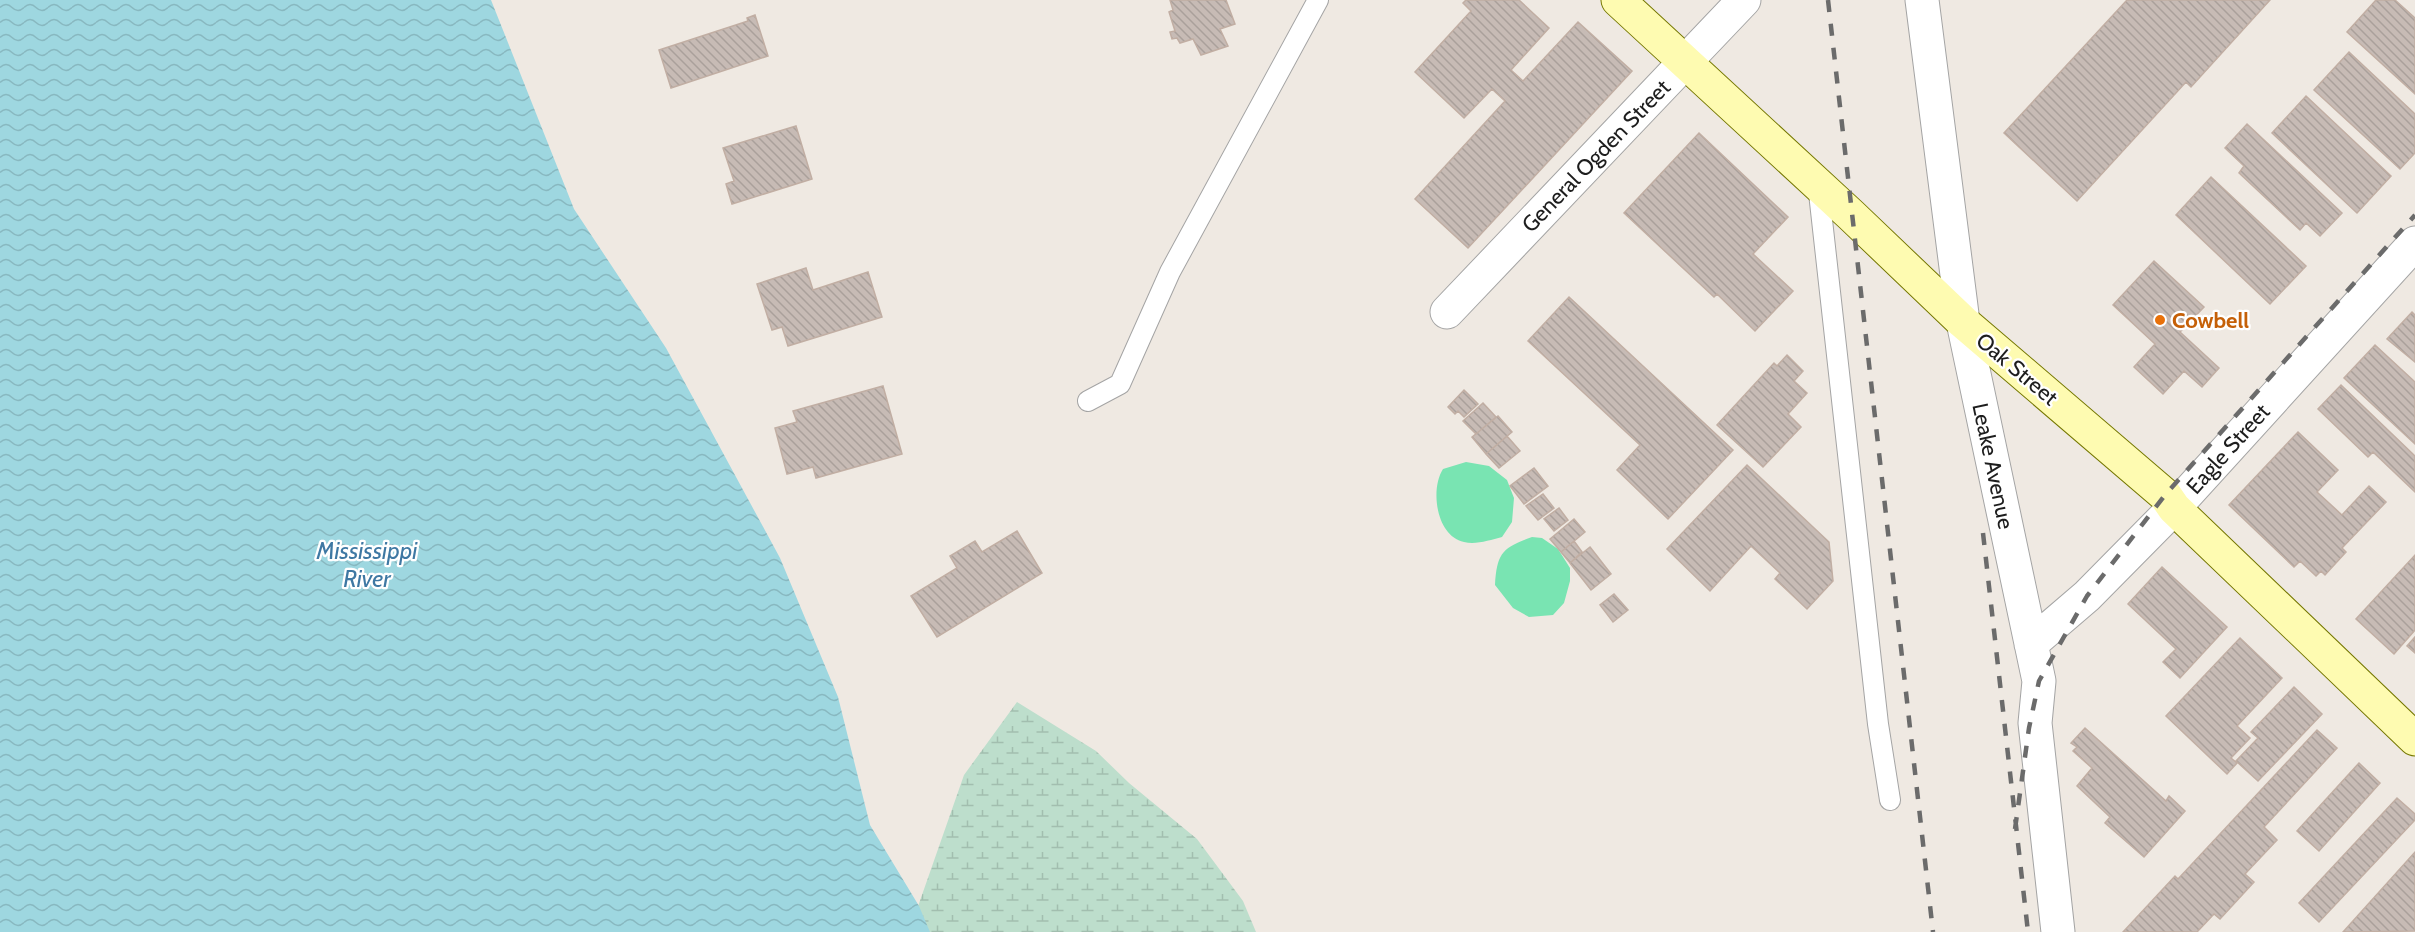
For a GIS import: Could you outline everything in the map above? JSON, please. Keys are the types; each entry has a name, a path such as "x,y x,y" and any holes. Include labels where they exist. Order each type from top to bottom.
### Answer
{"main road":[{"name":"Oak Street","path":"1618,0 1818,184 1963,322 2165,495 2174,508 2415,739"}],"street":[{"name":"General Ogden Street","path":"1447,312 1744,0"},
{"name":"Leake Avenue","path":"1922,0 1963,322 2039,681 2035,723 2058,932"},
{"name":"Eagle Street","path":"2031,644 2087,596 2174,508 2415,243"}],"lane":[{"path":"1088,401 1120,384 1170,272 1318,0"},
{"path":"1818,184 1878,724 1890,800"}],"green space":[{"path":"1466,462 1489,466 1507,480 1514,498 1512,522 1502,537 1478,543 1464,542 1447,531 1442,522 1437,499 1439,478 1443,469"},
{"path":"1532,537 1542,538 1558,549 1570,568 1570,581 1564,603 1553,615 1529,617 1513,608 1495,585 1497,566 1503,553"},
{"path":"1017,702 1096,751 1129,783 1197,839 1243,901 1256,932 909,932 964,775"}],"water":[{"name":"Mississippi River","path":"0,0 491,0 574,209 666,348 780,558 838,697 870,825 919,906 930,932 0,932"}],"building":[{"path":"1170,0 1226,0 1235,24 1220,29 1228,46 1201,55 1193,39 1180,43 1177,38 1172,39 1170,32 1175,31 1169,12 1173,10"},
{"path":"1466,0 1519,0 1549,28 1511,70 1523,81 1578,22 1632,71 1468,248 1415,199 1505,101 1492,89 1464,118 1415,72 1471,11 1463,3"},
{"path":"2127,0 2270,0 2191,87 2186,82 2077,201 2004,133"},
{"path":"2376,0 2395,0 2415,18 2415,94 2347,32"},
{"path":"755,15 768,56 671,88 659,50 748,21 747,18"},
{"path":"2349,52 2415,114 2415,153 2400,169 2314,90"},
{"path":"2306,96 2391,176 2357,213 2272,133"},
{"path":"2247,124 2342,213 2320,236 2306,223 2300,230 2239,173 2244,166 2225,148"},
{"path":"796,126 812,179 732,204 726,184 734,181 723,148"},
{"path":"1699,133 1788,217 1753,254 1793,291 1755,331 1717,294 1714,297 1624,213"},
{"path":"2211,177 2306,266 2270,304 2176,215"},
{"name":"Cowbell","path":"2154,261 2204,307 2180,332 2219,368 2202,387 2184,371 2163,394 2134,367 2155,344 2113,305"},
{"path":"806,268 813,290 868,272 882,317 788,346 782,327 772,330 757,284"},
{"path":"1569,297 1733,450 1668,519 1617,470 1640,445 1528,341"},
{"path":"2412,312 2415,315 2415,362 2387,339"},
{"path":"2375,345 2415,382 2415,444 2344,378"},
{"path":"1787,355 1803,371 1794,381 1807,393 1788,414 1801,427 1763,467 1717,425 1774,363 1777,366"},
{"path":"2341,385 2415,456 2415,492 2373,452 2368,457 2318,409"},
{"path":"883,386 902,454 816,478 813,467 787,474 775,428 797,422 793,411"},
{"path":"1464,390 1478,404 1464,417 1458,411 1455,414 1448,407"},
{"path":"1483,403 1496,417 1476,434 1463,421"},
{"path":"1498,416 1512,432 1486,454 1472,437"},
{"path":"2298,432 2338,470 2317,492 2342,515 2369,486 2386,502 2342,548 2346,552 2325,575 2321,571 2316,576 2300,561 2294,567 2229,505"},
{"path":"1507,436 1520,451 1499,468 1486,454"},
{"path":"1747,465 1829,542 1833,581 1807,609 1775,579 1780,573 1751,546 1710,591 1667,549"},
{"path":"1534,468 1548,486 1524,504 1510,486"},
{"path":"1543,494 1554,508 1538,520 1526,506"},
{"path":"1559,508 1568,520 1554,531 1544,519"},
{"path":"1574,519 1585,532 1561,552 1550,539"},
{"path":"1017,531 1042,573 937,637 911,596 957,568 950,556 975,541 982,552"},
{"path":"1574,541 1582,552 1570,563 1561,552"},
{"path":"1590,547 1611,574 1591,590 1570,563"},
{"path":"2415,555 2415,630 2394,654 2356,619"},
{"path":"2162,567 2227,627 2180,678 2163,662 2176,649 2128,604"},
{"path":"1614,594 1628,610 1613,622 1600,605"},
{"path":"2415,637 2415,653 2407,646"},
{"path":"2240,638 2282,678 2237,726 2250,738 2231,758 2237,763 2227,774 2166,716"},
{"path":"2294,687 2322,714 2258,781 2236,761 2258,738 2251,732"},
{"path":"2085,728 2166,801 2169,796 2185,811 2144,857 2105,823 2110,817 2077,786 2092,768 2073,751 2077,747 2071,743"},
{"path":"2317,730 2337,748 2264,827 2277,840 2245,874 2254,882 2220,919 2214,914 2197,932 2123,932 2175,876 2178,879"},
{"path":"2359,763 2380,783 2319,851 2297,831"},
{"path":"2397,798 2415,814 2415,820 2319,922 2299,903"},
{"path":"2415,852 2415,931 2343,932"}],"railway":[{"path":"1828,0 1933,932"},
{"path":"2015,829 2029,728 2039,681 2087,596 2165,495 2415,215"},
{"path":"1983,533 2028,932"}],"place":[{"name":"Cowbell","path":"2160,320"}]}
